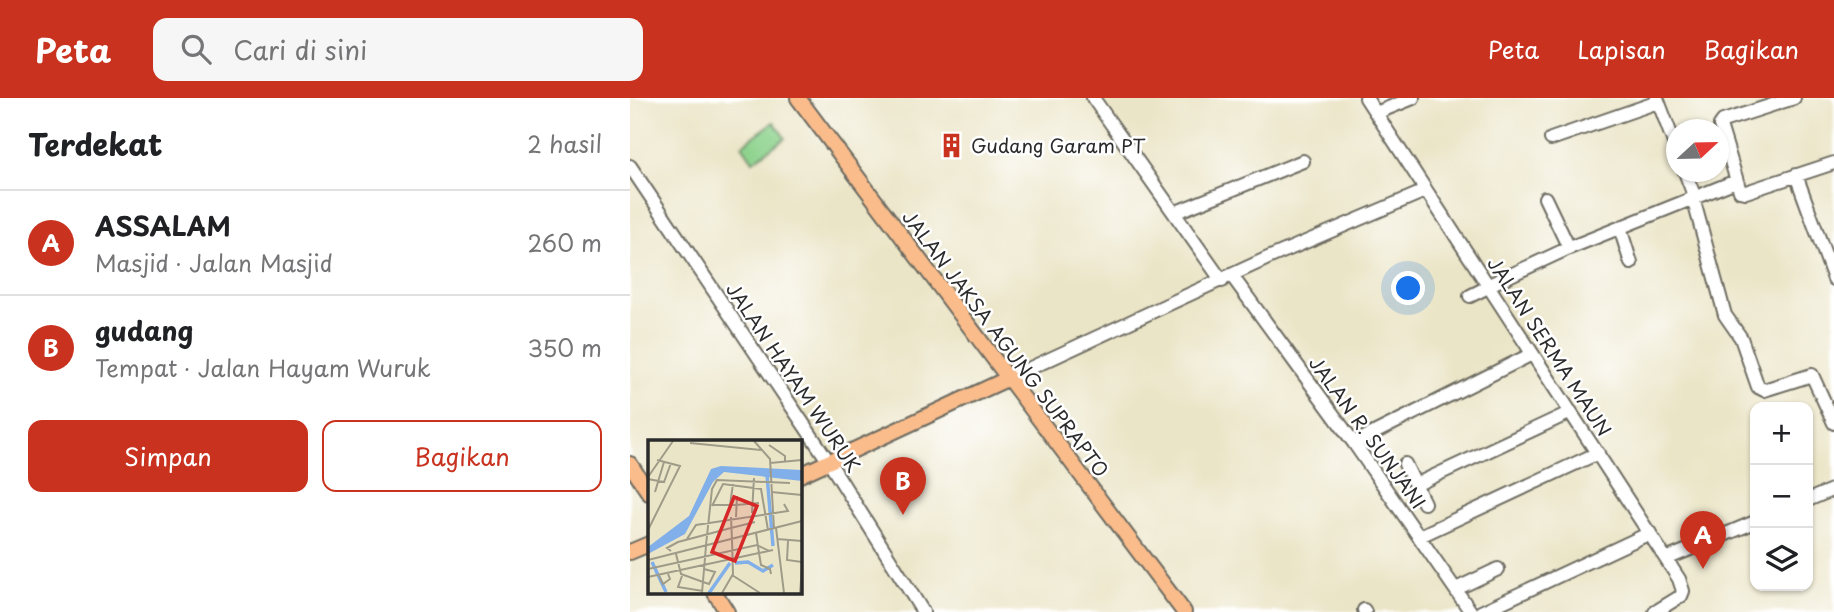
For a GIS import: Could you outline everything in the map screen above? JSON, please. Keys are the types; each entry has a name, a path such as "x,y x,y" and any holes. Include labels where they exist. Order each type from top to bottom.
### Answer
{"main road":[{"name":"JALAN JAKSA AGUNG SUPRAPTO","path":"798,98 1184,612"},
{"path":"802,474 1009,378"},
{"path":"630,464 648,491"},
{"path":"630,552 648,544"},
{"path":"716,594 727,612"}],"street":[{"name":"JALAN R. SUNJANI","path":"1093,98 1174,213 1354,443 1471,612"},
{"name":"JALAN SERMA MAUN","path":"1366,98 1679,579 1683,591 1681,596 1664,610"},
{"path":"1376,113 1413,98"},
{"path":"1794,98 1723,121 1720,131 1740,191 1746,192 1834,163"},
{"path":"1551,139 1658,100 1666,121"},
{"path":"1174,213 1303,160"},
{"name":"JALAN HAYAM WURUK","path":"630,166 829,462 923,612"},
{"path":"1796,175 1834,279"},
{"path":"1470,296 1569,248 1736,181"},
{"path":"1688,182 1725,315 1741,338 1758,387 1764,390 1812,375 1834,424"},
{"path":"1009,378 1425,191"},
{"path":"1545,198 1569,248"},
{"path":"1620,228 1631,263"},
{"path":"1354,443 1532,354"},
{"path":"1415,485 1571,412"},
{"path":"1420,536 1598,453"},
{"path":"1405,464 1424,503"},
{"path":"1813,498 1834,489"},
{"path":"1667,559 1750,524"},
{"path":"1481,612 1650,533"},
{"path":"1456,589 1498,569"}],"green space":[{"path":"774,122 785,138 753,161 742,145"}],"place":[{"name":"Gudang Garam PT","path":"951,145"},
{"name":"gudang","path":"903,515"},
{"name":"ASSALAM","path":"1703,569"}]}
